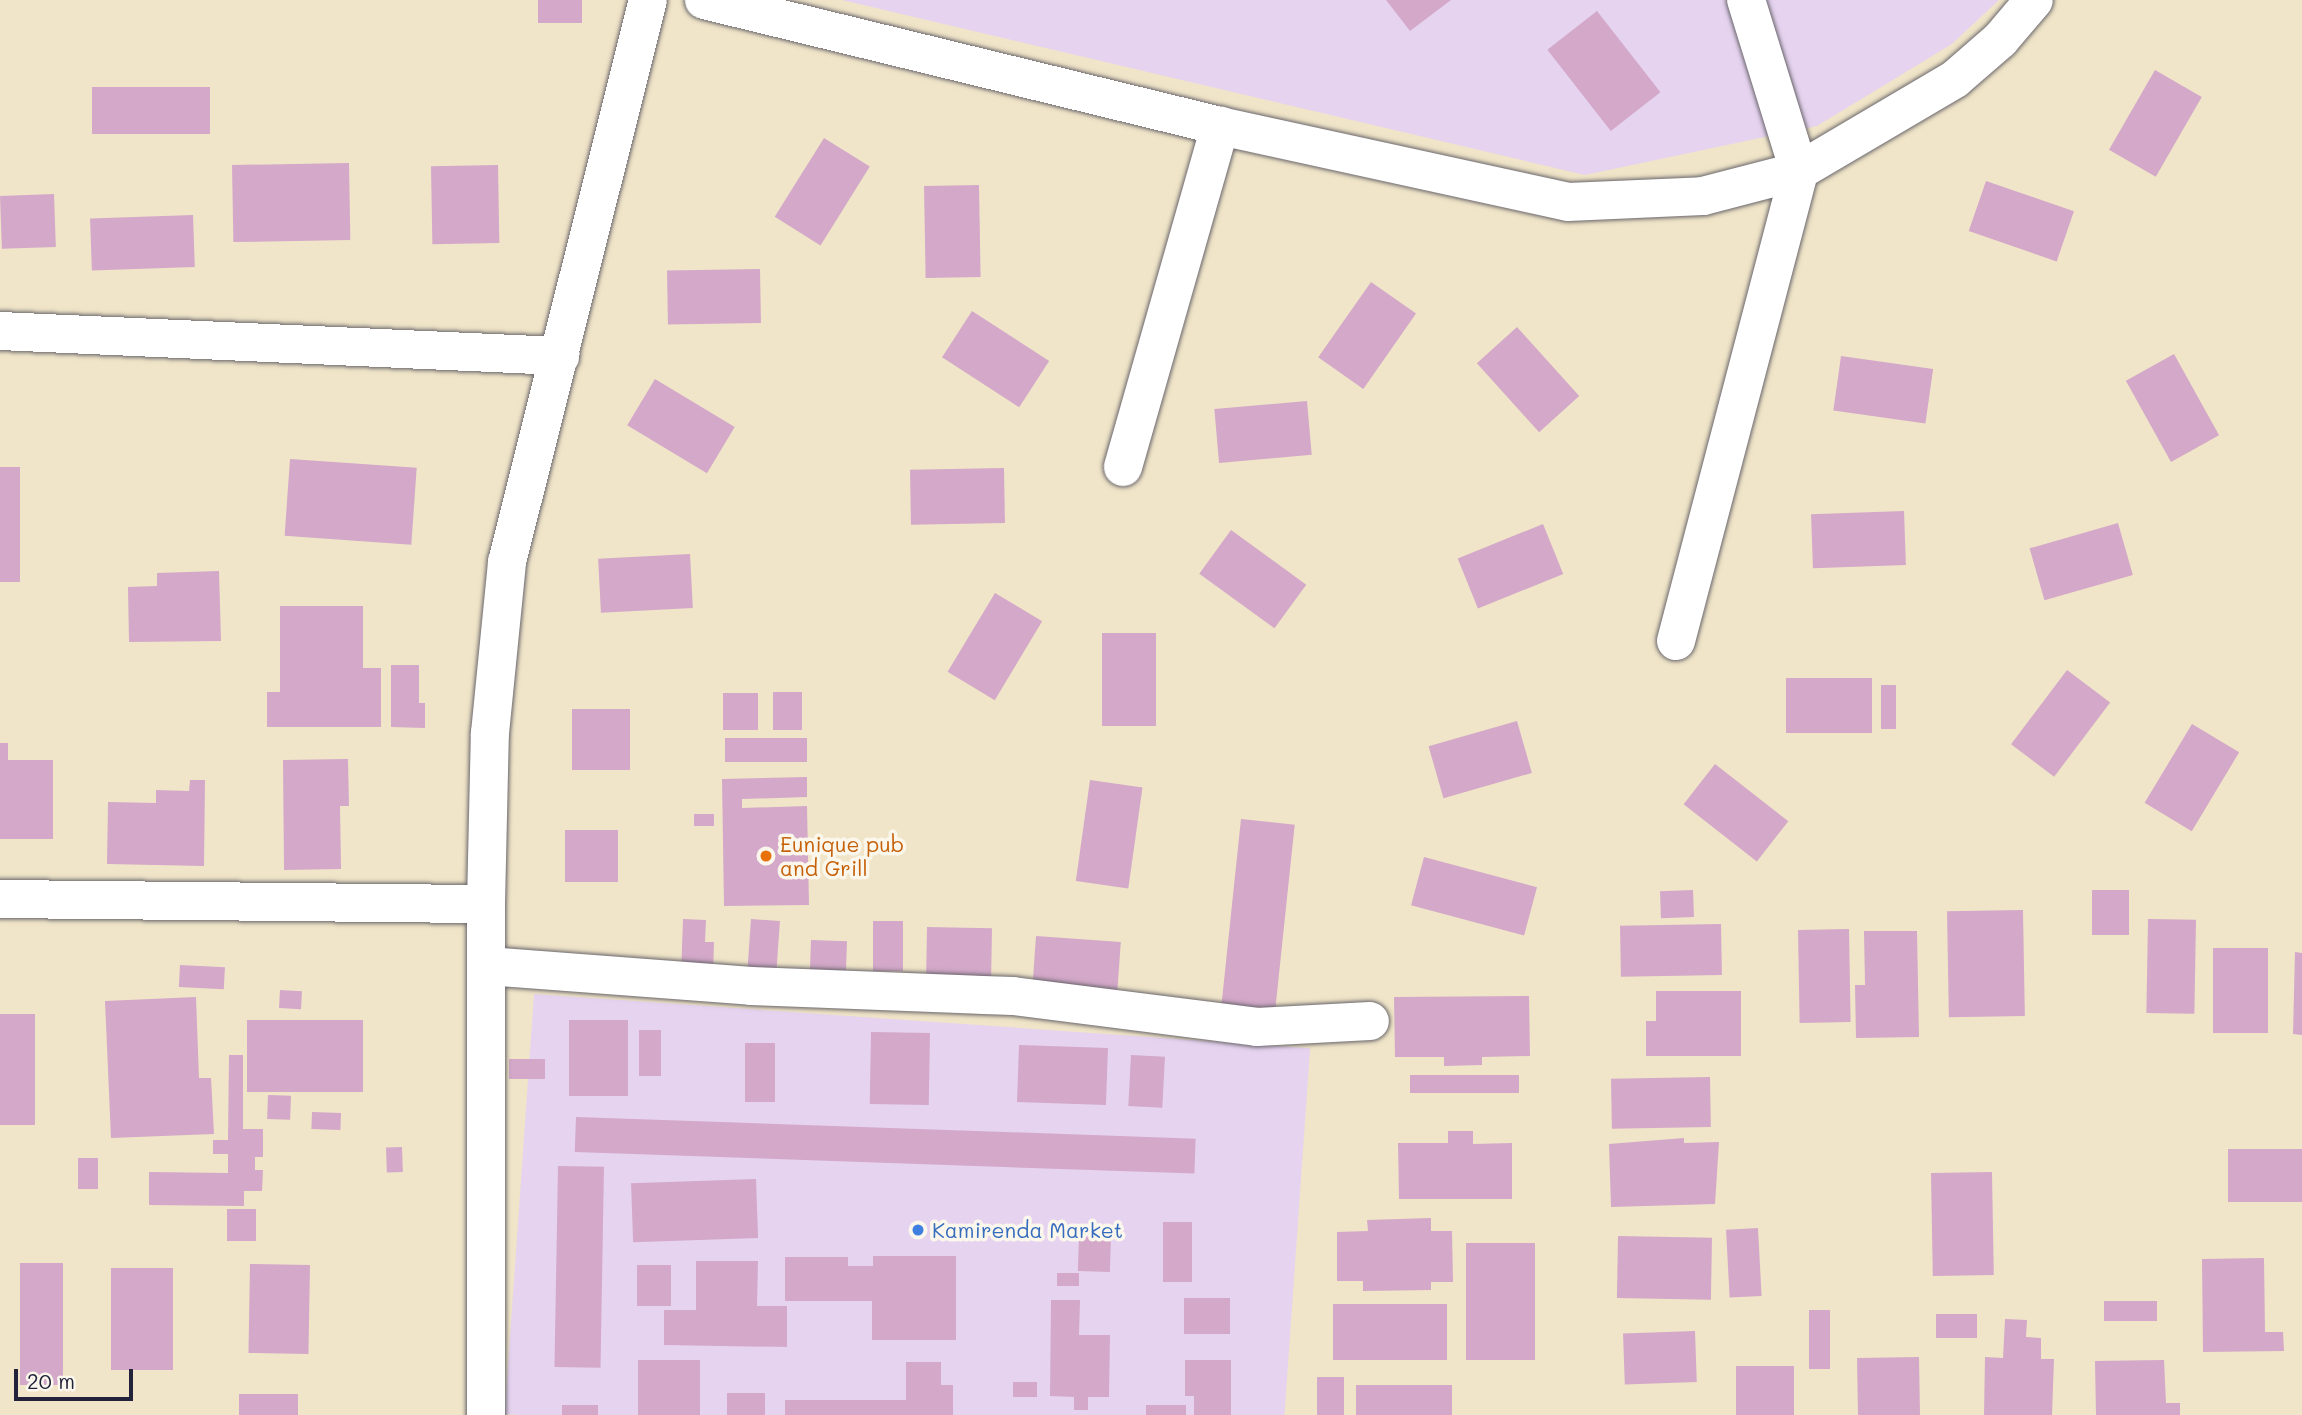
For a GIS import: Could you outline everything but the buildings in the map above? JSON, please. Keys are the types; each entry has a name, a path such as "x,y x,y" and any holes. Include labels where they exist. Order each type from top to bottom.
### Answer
{"street":[{"path":"486,1415 486,904 490,733 507,562 648,0"},
{"path":"704,0 1220,126 1569,202 1703,196 1800,171 1955,79 2000,40 2034,0"},
{"path":"1676,641 1800,171 1746,0"},
{"path":"1123,467 1220,126"},
{"path":"0,331 560,356"},
{"path":"0,899 486,904"},
{"path":"486,966 751,986 1013,996 1256,1027 1370,1021"}],"shaded area":[{"path":"842,0 1999,0 1952,44 1817,126 1585,175"},
{"name":"Kamirenda Market","path":"534,994 1310,1048 1284,1415 505,1414"}],"place":[{"name":"Eunique pub and Grill","path":"766,856"},
{"name":"Kamirenda Market","path":"918,1230"}]}
